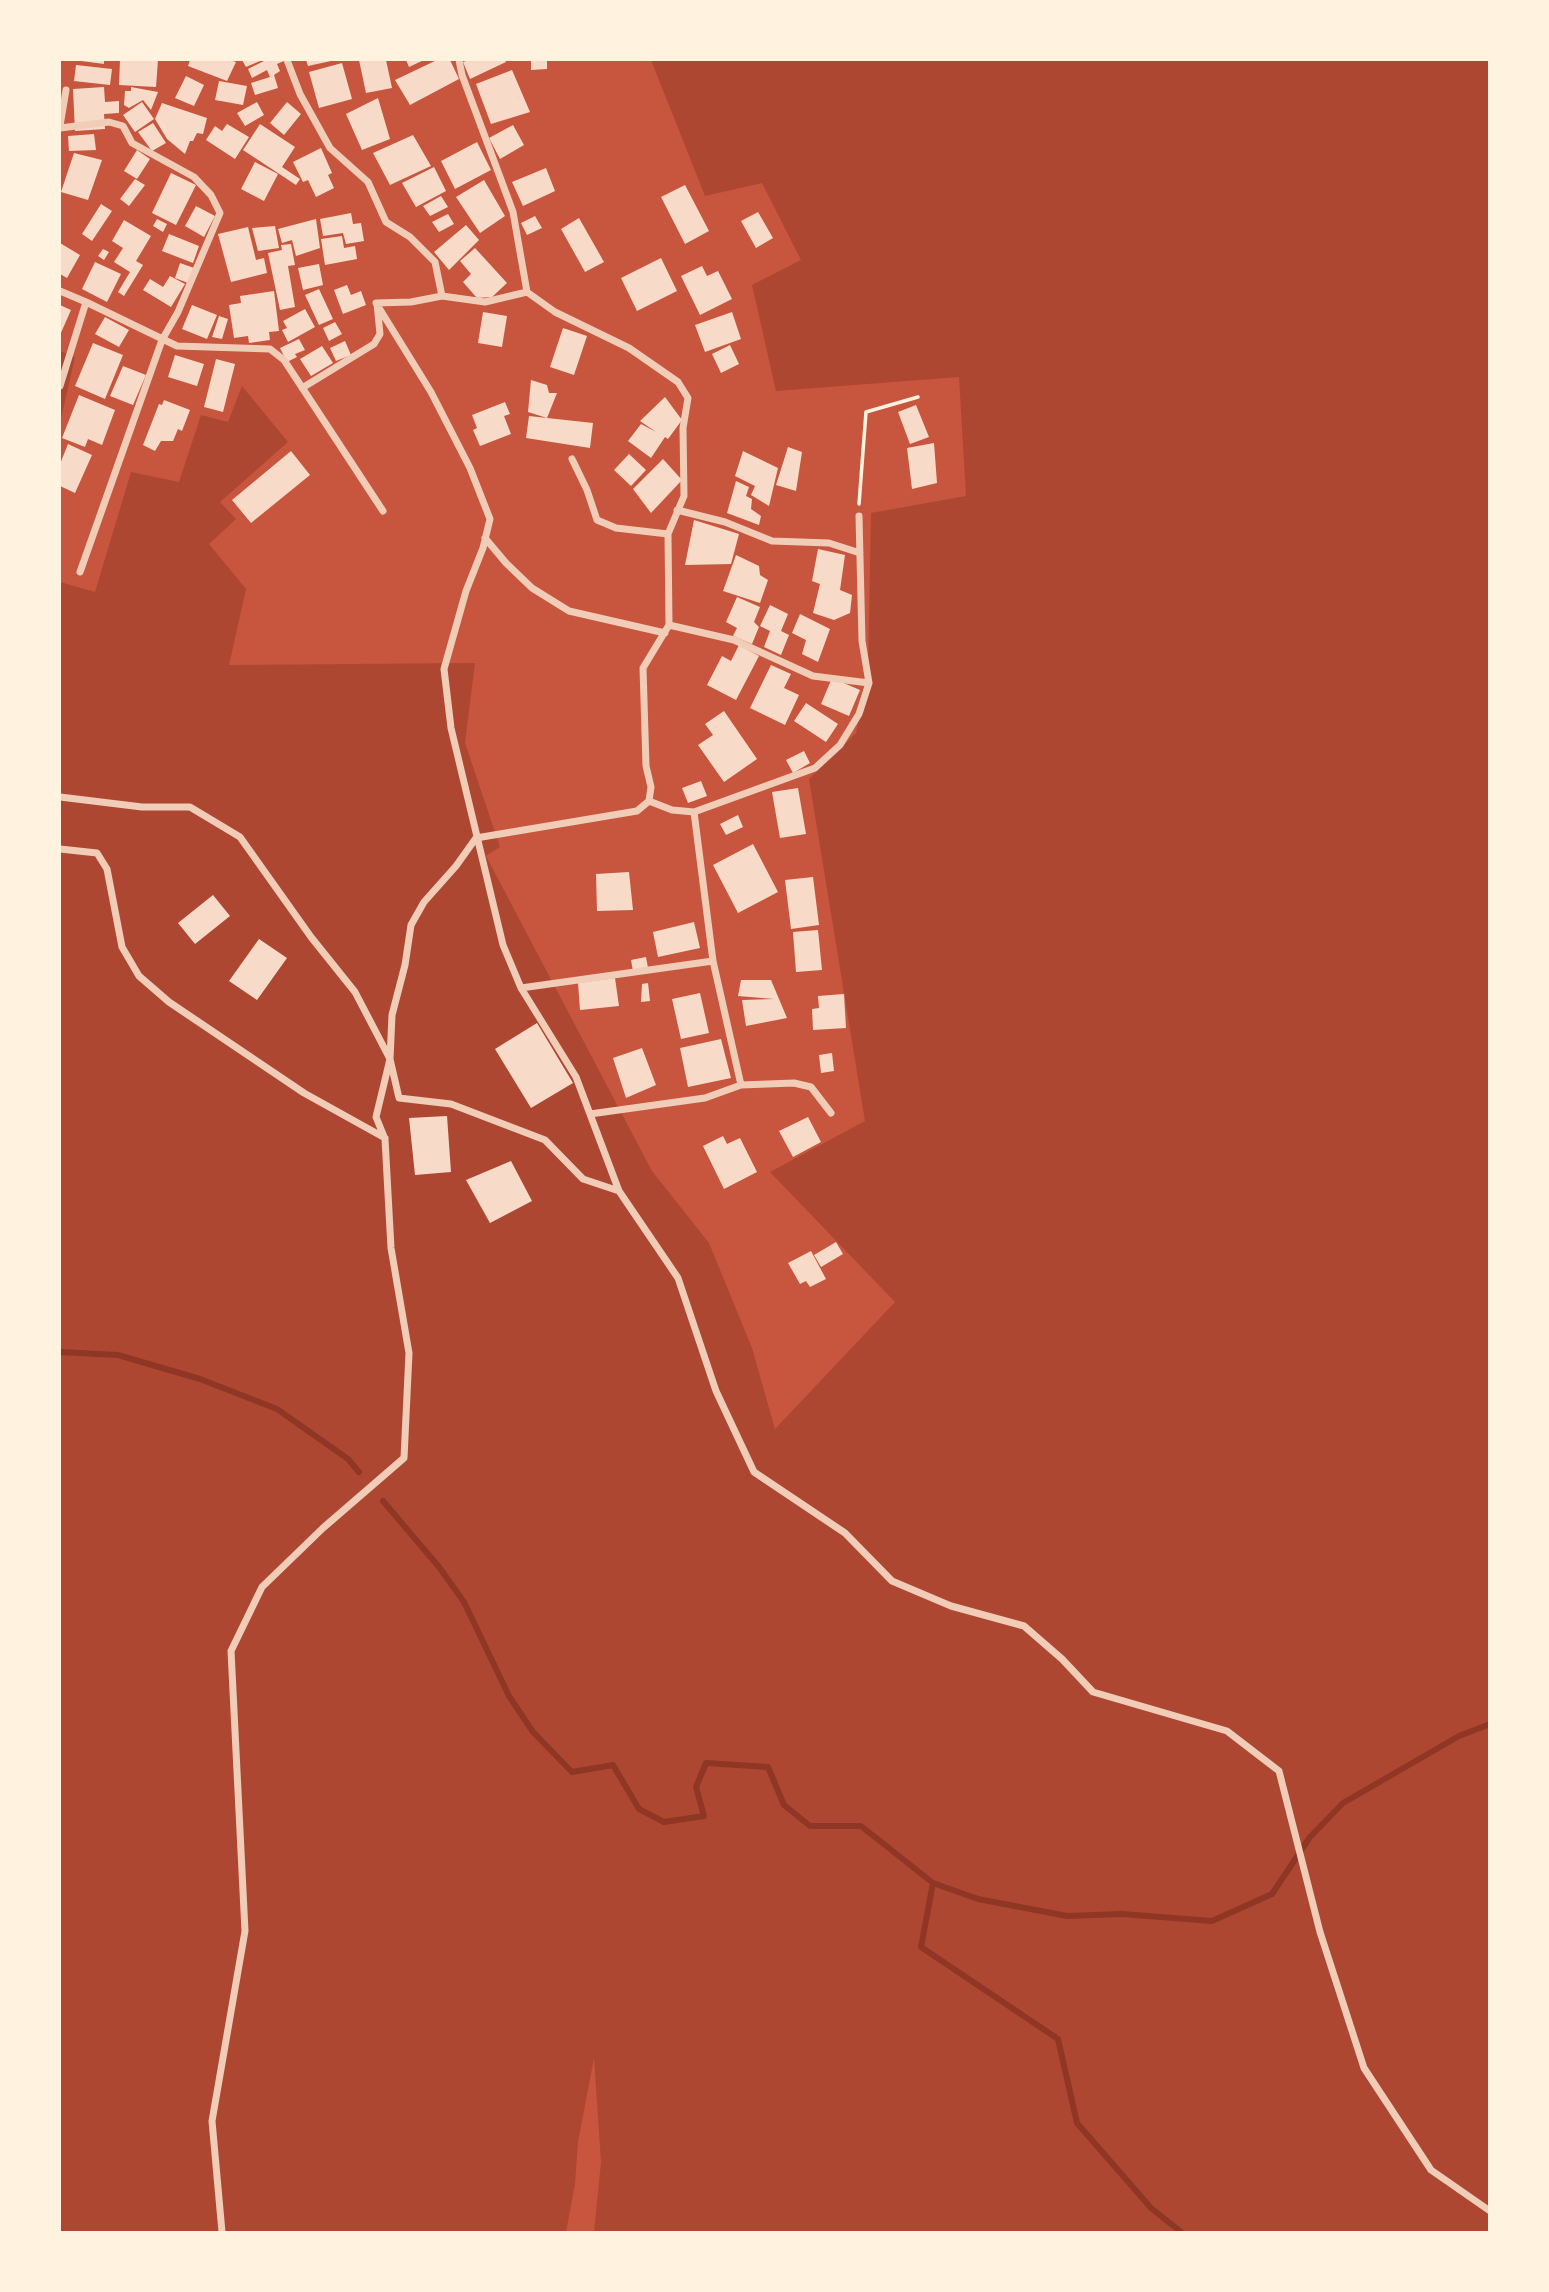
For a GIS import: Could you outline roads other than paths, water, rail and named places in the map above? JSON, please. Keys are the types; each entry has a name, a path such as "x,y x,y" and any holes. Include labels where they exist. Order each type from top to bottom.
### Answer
{"street":[{"path":"287,60 300,94 330,148 368,182 386,222 410,237 435,262 442,296"},
{"path":"222,2232 212,2121 245,1931 231,1651 262,1587 323,1528 404,1458 408,1353 391,1248 385,1139 376,1117 390,1059 392,1015 405,965 411,925 425,902 476,838 637,811 649,801 651,787 646,766 643,668 669,625 668,534 684,496 683,428 688,398 678,382 629,348 555,312 527,292 513,212 461,75 459,60"},
{"path":"66,90 60,127 109,122 123,126 132,143 194,177 211,195 220,213 178,312 162,340 80,572"},
{"path":"60,291 177,346 270,349 284,360 383,511"},
{"path":"376,303 411,302 442,296 485,302 527,292"},
{"path":"60,386 86,302"},
{"path":"302,388 374,344 380,334 376,303"},
{"path":"376,303 431,392 470,468 490,519 444,669 451,728 503,945 521,988 576,1077 619,1191 678,1278 716,1391 754,1472 845,1533 892,1581 951,1606 1024,1626 1062,1659 1093,1692 1227,1731 1279,1771 1320,1933 1364,2068 1431,2170 1489,2211"},
{"path":"572,459 587,490 597,520 616,528 668,534"},
{"path":"677,510 725,522 772,541 829,543 860,553"},
{"path":"649,801 672,810 694,812 814,768 841,745 859,714 869,683 862,641 859,516"},
{"path":"485,538 532,588 569,611 665,633"},
{"path":"669,625 734,640 813,676 869,683"},
{"path":"60,797 142,807 190,807 240,837 311,937 355,992 390,1059 399,1098 451,1104 545,1140 583,1179 619,1191"},
{"path":"694,812 713,961 741,1086"},
{"path":"60,849 97,853 107,869 122,947 139,976 169,1002 304,1093 385,1139"},
{"path":"521,988 713,961"},
{"path":"590,1114 705,1098 741,1086 794,1083 810,1087 831,1113"}],"waterway":[{"path":"60,1352 118,1355 200,1379 277,1409 348,1459 359,1472"},
{"path":"383,1501 439,1567 464,1602 509,1696 533,1732 572,1772 613,1765 639,1809 664,1822 704,1816 696,1787 706,1763 768,1767 784,1805 810,1826 861,1826 933,1883 921,1947 1058,2039 1077,2123 1151,2208 1181,2232"},
{"path":"933,1883 978,1899 1067,1916 1122,1914 1212,1921 1272,1894 1310,1837 1343,1803 1459,1736 1490,1724"}]}
